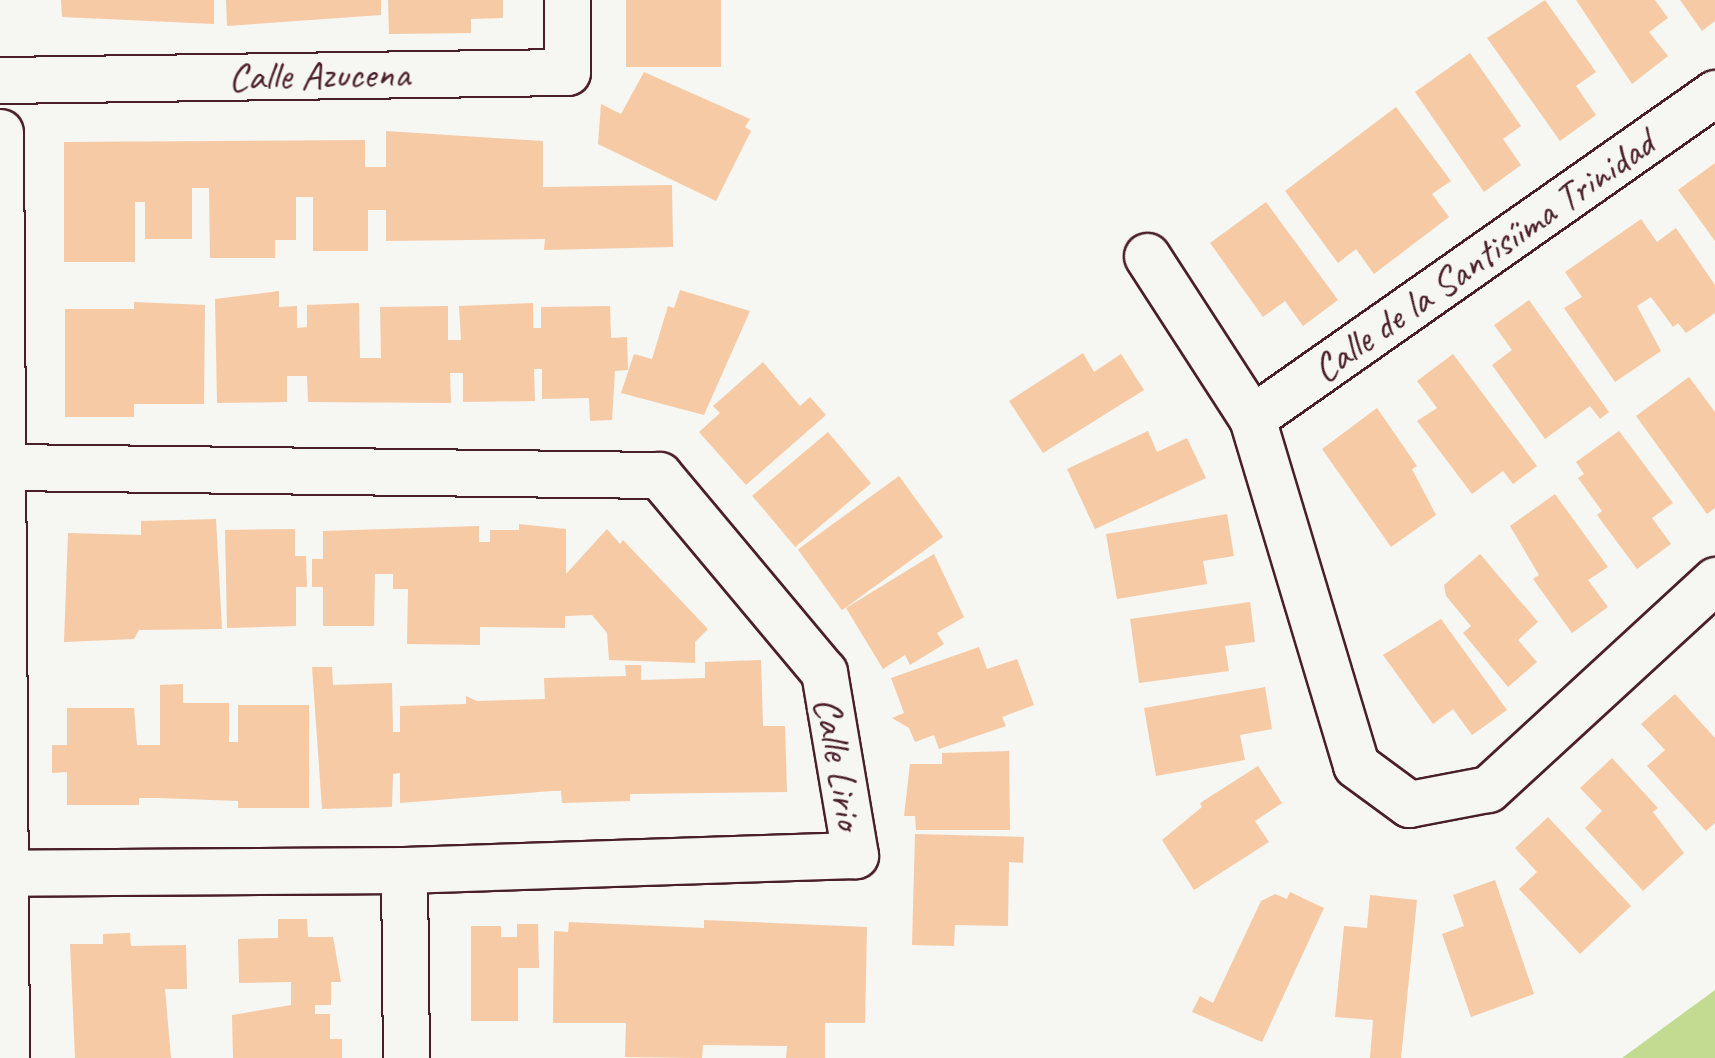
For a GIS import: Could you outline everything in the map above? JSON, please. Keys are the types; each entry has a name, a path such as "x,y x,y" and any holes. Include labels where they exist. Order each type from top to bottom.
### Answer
{"street":[{"name":"Calle Azucena","path":"0,80 567,72 567,0"},
{"name":"Calle de la Santisíima Trinidad","path":"1252,418 1715,93"},
{"path":"0,132 6,1058"},
{"path":"1147,256 1252,418 1356,765 1409,804 1488,790 1715,580"},
{"name":"Calle Lirio","path":"5,467 659,475 824,672 855,855 404,870 5,873"},
{"path":"404,870 406,1058"}],"green space":[{"path":"1715,990 1715,1058 1622,1058"}],"building":[{"path":"61,0 214,0 214,24 62,17"},
{"path":"226,0 381,0 381,15 227,26"},
{"path":"388,0 503,0 503,18 471,19 471,33 389,34"},
{"path":"626,0 721,0 721,67 626,67"},
{"path":"1545,0 1596,72 1576,86 1596,115 1560,141 1487,38"},
{"path":"1576,0 1655,0 1668,18 1649,32 1668,56 1632,84"},
{"path":"1680,0 1715,0 1715,21 1702,31"},
{"path":"1470,53 1521,126 1503,139 1521,165 1484,192 1415,92"},
{"path":"644,72 750,119 745,127 751,131 716,201 598,144 601,104 621,114"},
{"path":"1396,107 1451,181 1432,194 1449,217 1374,274 1356,249 1338,263 1285,191"},
{"path":"386,131 543,141 543,187 672,185 673,247 544,250 545,239 386,241 386,210 368,210 368,251 313,251 313,197 296,197 296,240 275,240 275,258 210,258 209,188 192,188 192,239 145,239 145,202 135,202 135,262 64,262 64,142 365,140 365,167 386,167"},
{"path":"1715,163 1715,241 1678,190"},
{"path":"1266,202 1338,300 1303,326 1285,301 1263,317 1210,243"},
{"path":"1641,219 1657,242 1676,228 1715,285 1715,313 1686,333 1678,323 1673,327 1651,297 1637,306 1661,351 1615,382 1564,308 1582,297 1565,272"},
{"path":"680,290 750,311 704,415 621,393 634,354 652,359 668,306 674,308"},
{"path":"279,291 279,307 297,306 297,328 307,327 307,305 359,303 360,358 381,358 380,307 448,306 448,340 461,340 459,306 533,303 533,328 541,328 541,307 610,306 611,338 627,337 628,370 615,371 612,420 590,421 589,398 542,399 542,369 534,369 535,401 463,402 463,373 450,373 451,403 308,402 307,376 287,376 287,402 217,403 215,299"},
{"path":"1529,300 1609,412 1600,419 1590,406 1545,439 1492,365 1512,350 1494,325"},
{"path":"134,302 205,305 204,404 134,404 134,417 65,417 65,309 134,309"},
{"path":"1083,353 1094,372 1121,354 1144,390 1043,453 1009,401"},
{"path":"1453,354 1537,466 1513,484 1503,471 1472,494 1417,421 1437,408 1417,381"},
{"path":"763,362 800,406 810,397 826,415 746,485 699,432 720,413 713,406"},
{"path":"1689,377 1715,412 1715,508 1707,514 1636,416"},
{"path":"1377,408 1417,466 1412,469 1436,515 1391,547 1322,449"},
{"path":"1148,431 1157,452 1187,438 1206,478 1095,529 1067,469"},
{"path":"1619,431 1673,503 1652,518 1671,544 1637,569 1597,515 1602,511 1578,478 1584,474 1576,462"},
{"path":"828,432 871,483 795,547 752,496"},
{"path":"899,476 943,537 842,610 798,549"},
{"path":"1555,494 1608,567 1588,580 1608,607 1572,633 1533,579 1539,575 1510,526"},
{"path":"1227,514 1234,556 1203,561 1207,584 1117,599 1106,534"},
{"path":"216,519 222,629 139,630 134,639 64,642 68,533 141,535 141,521"},
{"path":"519,524 566,529 566,574 607,529 620,544 623,540 708,629 695,642 695,663 609,660 607,633 592,615 565,616 565,628 480,627 480,645 407,644 408,589 393,589 393,574 375,574 374,626 323,626 323,587 312,587 312,559 323,559 323,531 479,526 479,542 490,542 490,530 519,530"},
{"path":"295,529 295,556 306,556 307,587 296,587 296,626 227,628 225,530"},
{"path":"934,554 964,617 937,633 944,644 910,665 905,655 883,669 846,608"},
{"path":"1480,554 1538,622 1518,640 1537,662 1508,687 1463,633 1471,626 1446,596 1444,585"},
{"path":"1250,602 1255,642 1225,646 1229,671 1139,683 1130,619"},
{"path":"1441,619 1507,710 1472,735 1453,709 1433,724 1383,655"},
{"path":"979,647 987,669 1017,659 1034,705 1002,717 1006,726 939,749 934,735 915,742 909,728 892,718 904,713 891,678"},
{"path":"761,660 763,726 785,726 787,792 630,794 630,801 562,803 561,791 551,791 400,803 400,773 393,774 392,807 322,809 312,667 332,667 333,685 392,683 393,732 400,732 400,706 466,704 466,696 477,701 545,699 544,678 626,676 625,665 641,665 641,680 705,678 705,662"},
{"path":"183,684 183,703 229,703 229,742 238,742 238,705 309,705 309,808 238,808 238,801 158,798 139,798 139,805 67,805 67,772 52,773 52,745 67,745 67,708 134,708 137,745 160,745 160,685"},
{"path":"1265,687 1272,729 1240,735 1245,760 1156,776 1144,708"},
{"path":"1675,694 1715,738 1715,823 1706,831 1647,766 1665,750 1641,724"},
{"path":"1009,751 1010,830 916,830 915,816 904,816 910,764 942,764 942,753"},
{"path":"1612,758 1658,808 1653,812 1684,853 1643,891 1585,828 1602,811 1580,788"},
{"path":"1258,766 1282,803 1255,821 1269,842 1194,890 1162,840 1202,807 1200,803"},
{"path":"1548,817 1631,906 1580,954 1519,889 1537,872 1515,848"},
{"path":"915,834 1024,837 1023,863 1009,862 1008,926 955,925 954,946 912,945"},
{"path":"1495,880 1534,994 1471,1017 1442,934 1464,926 1453,895"},
{"path":"1290,892 1324,908 1262,1042 1192,1012 1200,996 1213,1003 1261,901 1275,894 1287,899"},
{"path":"1370,895 1417,900 1401,1058 1370,1058 1373,1020 1335,1017 1344,926 1367,928"},
{"path":"278,919 307,919 308,937 333,937 341,982 331,982 331,1005 315,1005 315,1014 330,1014 330,1039 342,1039 342,1058 233,1058 232,1015 291,1005 291,982 239,983 238,939 278,938"},
{"path":"704,920 867,927 865,1023 825,1023 825,1058 786,1058 787,1046 703,1045 702,1058 693,1058 625,1057 626,1023 553,1023 554,931 568,932 569,922 704,928"},
{"path":"517,924 538,924 539,968 518,968 518,1021 471,1021 471,926 501,926 501,937 517,937"},
{"path":"130,933 131,946 186,945 187,989 165,989 171,1058 75,1058 70,944 103,944 103,934"}]}
